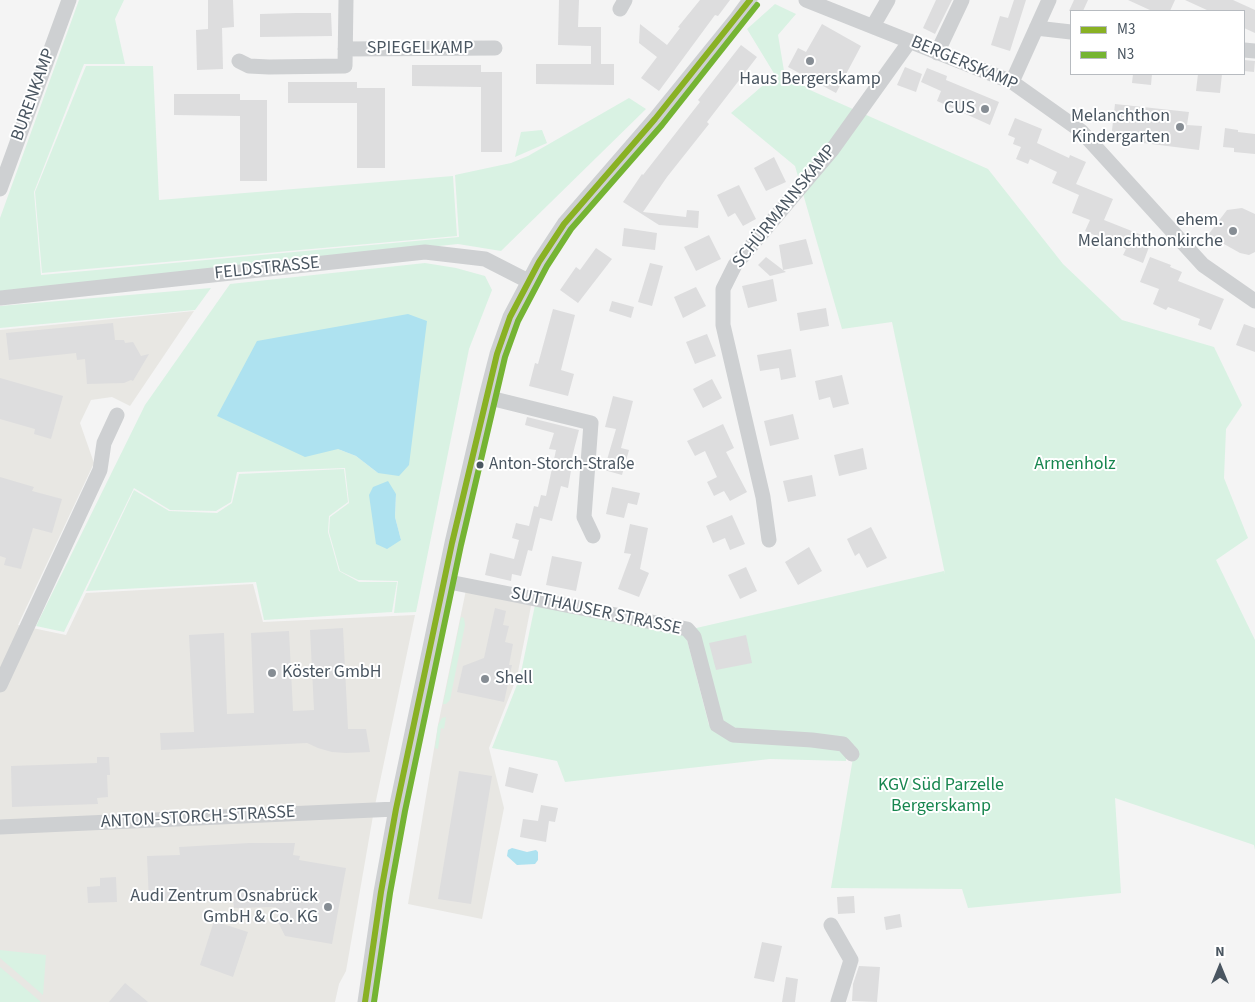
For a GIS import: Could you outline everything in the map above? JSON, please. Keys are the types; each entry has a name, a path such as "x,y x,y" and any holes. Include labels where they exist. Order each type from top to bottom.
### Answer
{"street":[{"name":"BURENKAMP","path":"0,189 69,0"},
{"path":"345,49 346,0"},
{"path":"365,1002 381,892 396,809 444,581 486,397 497,354 510,317 528,281 564,224 655,119 750,0"},
{"name":"BERGERSKAMP","path":"806,0 1012,82 1081,131 1203,265 1255,301"},
{"path":"873,26 888,0"},
{"path":"937,53 962,0"},
{"path":"1012,82 1049,0"},
{"path":"1036,28 1070,32"},
{"name":"SCHÜRMANNSKAMP","path":"769,540 763,497 723,325 723,289 735,265 832,150 910,41"},
{"name":"SPIEGELKAMP","path":"240,61 249,66 270,67 345,66 345,49 495,48"},
{"name":"FELDSTRASSE","path":"0,298 425,252 485,259 528,281"},
{"path":"486,397 591,424 584,517 593,536"},
{"path":"0,685 100,470 104,443 117,415"},
{"name":"SUTTHAUSER STRASSE","path":"444,581 687,629 694,637 717,725 733,735 843,744 852,754"},
{"name":"ANTON-STORCH-STRASSE","path":"0,828 396,809"},
{"path":"831,925 851,960 838,1002"}],"shaded area":[{"path":"194,311 130,406 112,397 91,400 80,423 94,463 18,625 66,635 86,593 253,584 263,622 415,615 374,810 346,971 339,984 335,1002 0,1002 0,330"},
{"path":"466,590 532,601 517,677 489,748 504,808 482,919 408,904 438,725"}],"green space":[{"path":"79,0 124,0 115,19 125,64 84,64 34,192 41,275 459,237 455,175 511,163 528,156 629,98 646,109 501,251 458,244 0,291 0,218"},
{"name":"Armenholz","path":"775,4 796,14 778,35 784,71 810,90 988,169 1063,264 1122,320 1214,347 1242,405 1226,429 1224,478 1248,538 1216,560 1255,640 1255,850 1254,845 1115,798 1121,893 968,908 962,889 831,888 855,746 846,744 846,761 770,759 565,782 557,761 492,748 520,677 535,605 686,636 709,725 718,724 692,629 944,571 945,574 892,322 842,329 795,166 731,113 775,75 747,29"},
{"path":"86,66 153,66 159,200 453,176 457,236 42,273 35,192"},
{"path":"542,130 547,143 515,157 521,132"},
{"path":"425,263 456,268 485,276 492,290 469,349 416,612 394,613 398,581 358,580 340,571 329,532 330,517 349,503 345,468 237,472 231,502 216,511 170,510 134,488 64,632 36,626 145,405 230,284","holes":["338,449 408,465 378,473 356,456","373,487 396,494 395,517 401,540"]},
{"path":"211,288 195,310 0,328 0,306"},
{"path":"344,469 348,502 329,516 328,532 339,571 359,582 397,582 392,612 264,620 256,582 86,591 134,490 169,511 217,513 232,503 239,474"},
{"path":"461,617 464,618 465,625 450,700 443,704"},
{"path":"446,717 444,729 441,728 438,749 435,748 438,725 442,718"},
{"path":"0,950 46,955 43,995 0,958"},
{"path":"0,967 41,1002 0,1002"}],"water":[{"path":"408,314 427,321 409,465 399,476 378,473 356,456 338,449 305,457 217,416 257,341"},
{"path":"388,481 396,494 395,517 401,540 387,549 376,544 369,495 373,487"},
{"path":"512,848 527,852 536,850 538,852 538,860 535,864 517,865 507,856 508,850"}],"building":[{"path":"208,0 233,0 234,27 222,28 223,69 197,70 196,30 208,29"},
{"path":"559,0 579,0 578,27 601,27 601,64 614,64 614,85 536,84 536,64 591,64 591,46 558,45"},
{"path":"700,0 730,0 718,16 715,15 659,91 641,78 657,57 639,43 640,24 667,45 680,28 678,27"},
{"path":"936,0 952,0 935,34 923,28"},
{"path":"1014,0 1026,0 1010,51 991,45 1000,16 1008,18"},
{"path":"1074,0 1088,0 1083,10 1069,11"},
{"path":"1128,0 1175,0 1170,10 1150,10"},
{"path":"1185,0 1233,0 1255,10 1255,33 1245,28 1245,10 1207,10"},
{"path":"331,13 332,36 260,37 260,14"},
{"name":"Haus Bergerskamp","path":"822,24 861,46 836,93 788,67 798,48 806,52"},
{"path":"741,45 757,57 707,122 709,124 667,177 643,212 686,217 687,210 699,211 698,228 659,225 623,202 642,174 700,102 698,100"},
{"path":"1245,60 1255,61 1254,72 1245,71"},
{"path":"412,65 481,65 481,72 502,72 502,152 481,152 481,87 412,86"},
{"path":"905,67 922,74 916,92 897,85"},
{"path":"927,68 947,76 946,80 999,102 990,125 937,101 941,91 921,82"},
{"path":"1133,75 1152,75 1151,85 1132,83"},
{"path":"1198,75 1222,75 1220,93 1196,91"},
{"path":"288,82 357,82 357,88 385,88 385,168 357,168 357,103 288,103"},
{"path":"174,94 240,94 240,100 267,100 267,181 240,181 240,116 174,115"},
{"name":"Melanchthon Kindergarten","path":"1115,104 1189,112 1187,125 1202,126 1199,150 1111,139"},
{"path":"1015,118 1042,129 1037,143 1069,158 1070,155 1086,162 1076,184 1113,199 1104,220 1152,239 1143,263 1123,255 1126,249 1085,231 1090,220 1072,213 1079,195 1052,183 1057,172 1030,159 1028,164 1016,159 1021,147 1013,144 1015,138 1008,135"},
{"path":"1225,128 1255,134 1255,154 1234,152 1234,148 1223,147"},
{"path":"774,157 786,182 766,191 754,168"},
{"path":"739,185 756,219 743,226 735,213 728,217 717,195"},
{"name":"ehem. Melanchthonkirche","path":"1242,208 1255,214 1255,252 1249,255 1240,253 1208,235 1227,210"},
{"path":"624,228 657,233 655,250 622,246"},
{"path":"709,235 721,259 696,271 684,247"},
{"path":"806,239 813,264 783,270 779,245"},
{"path":"596,248 612,259 578,303 560,290 576,267 580,270"},
{"path":"766,257 786,272 770,276 758,265"},
{"path":"1150,257 1171,265 1170,267 1182,272 1178,281 1224,299 1211,330 1198,325 1200,319 1168,307 1166,310 1153,304 1159,289 1140,282"},
{"path":"650,263 663,266 652,306 638,302"},
{"path":"773,279 777,301 748,308 742,286"},
{"path":"696,287 706,306 683,318 674,297"},
{"path":"612,301 634,307 631,318 609,311"},
{"path":"826,308 829,326 800,331 797,313"},
{"path":"553,309 575,315 561,370 574,374 568,396 529,386 535,363 538,364"},
{"path":"113,323 115,340 124,340 125,343 133,342 141,356 149,354 133,381 87,384 85,359 77,360 76,353 9,360 6,333"},
{"path":"1244,324 1255,328 1255,352 1236,345"},
{"path":"707,334 716,356 695,364 686,342"},
{"path":"791,349 796,377 781,380 779,368 760,371 757,355"},
{"path":"842,375 849,404 833,408 830,397 819,400 815,381"},
{"path":"0,378 63,396 51,439 34,434 35,429 0,419"},
{"path":"712,379 722,398 703,408 693,389"},
{"path":"613,396 633,401 621,448 629,450 622,475 604,470 616,429 605,427"},
{"path":"793,414 799,439 770,446 764,421"},
{"path":"527,417 579,430 570,465 572,465 568,488 561,486 552,521 540,518 532,551 528,550 521,576 512,574 511,581 485,575 490,553 514,559 519,540 512,538 516,523 529,526 534,506 538,507 541,495 546,496 556,450 549,449 554,433 525,425"},
{"path":"723,424 734,448 726,452 747,492 730,501 724,491 714,496 707,482 717,477 705,451 695,456 687,441"},
{"path":"863,448 867,469 839,476 834,455"},
{"path":"812,475 816,496 788,502 783,481"},
{"path":"0,477 34,487 32,491 62,499 52,533 33,528 21,569 4,565 6,558 0,556"},
{"path":"612,487 640,493 637,505 628,503 624,518 606,514"},
{"path":"732,515 745,544 730,550 725,538 713,543 706,526"},
{"path":"630,524 648,528 640,569 649,573 639,597 618,589 631,554 624,553"},
{"path":"871,527 887,558 867,568 859,553 855,556 847,539"},
{"path":"809,547 822,571 798,585 785,562"},
{"path":"552,556 582,562 576,591 546,585"},
{"path":"746,567 757,591 740,599 728,575"},
{"name":"Shell","path":"495,608 506,611 503,625 509,626 505,642 513,644 509,665 512,665 504,702 457,692 463,666 484,658"},
{"name":"Köster GmbH","path":"343,628 348,729 366,729 370,752 332,752 307,743 161,750 160,733 194,732 189,635 224,633 227,714 254,713 251,633 289,631 293,711 314,710 310,630"},
{"path":"746,635 752,663 716,670 709,643"},
{"path":"97,757 109,757 110,775 107,775 108,797 97,798 98,804 12,807 11,766 97,763"},
{"path":"509,767 538,774 533,793 505,786"},
{"path":"459,771 492,776 471,904 438,899"},
{"path":"541,805 558,808 555,822 549,821 546,842 520,837 523,819 538,821"},
{"path":"250,843 295,843 293,855 300,856 299,860 346,868 332,944 285,936 278,922 276,907 234,908 233,898 149,902 147,856 180,855 179,847"},
{"path":"116,877 117,902 88,903 87,887 100,886 100,878"},
{"path":"854,896 855,913 838,914 837,897"},
{"path":"900,914 902,927 886,930 884,917"},
{"path":"214,921 248,932 233,977 200,965"},
{"path":"762,942 782,946 774,982 754,978"},
{"path":"859,966 880,967 877,1002 852,1001 853,984"},
{"path":"786,977 798,979 795,1002 782,1002"},
{"path":"125,983 148,1002 109,1002"}],"transit line":[{"name":"M3","path":"365,1002 381,892 396,809 452,543 497,354 510,317 539,262 564,224 655,119 750,0"},
{"name":"N3","path":"374,1002 390,893 405,811 461,545 505,357 518,321 547,266 571,229 662,125 757,5"}],"place":[{"name":"Haus Bergerskamp","path":"810,61"},
{"name":"CUS","path":"985,109"},
{"name":"Melanchthon Kindergarten","path":"1180,127"},
{"name":"ehem. Melanchthonkirche","path":"1233,231"},
{"name":"Anton-Storch-Straße","path":"480,465"},
{"name":"Köster GmbH","path":"272,673"},
{"name":"Shell","path":"485,679"},
{"name":"Audi Zentrum Osnabrück GmbH & Co. KG","path":"328,907"}],"park label":[{"name":"KGV Süd Parzelle Bergerskamp","path":"941,796"}]}
